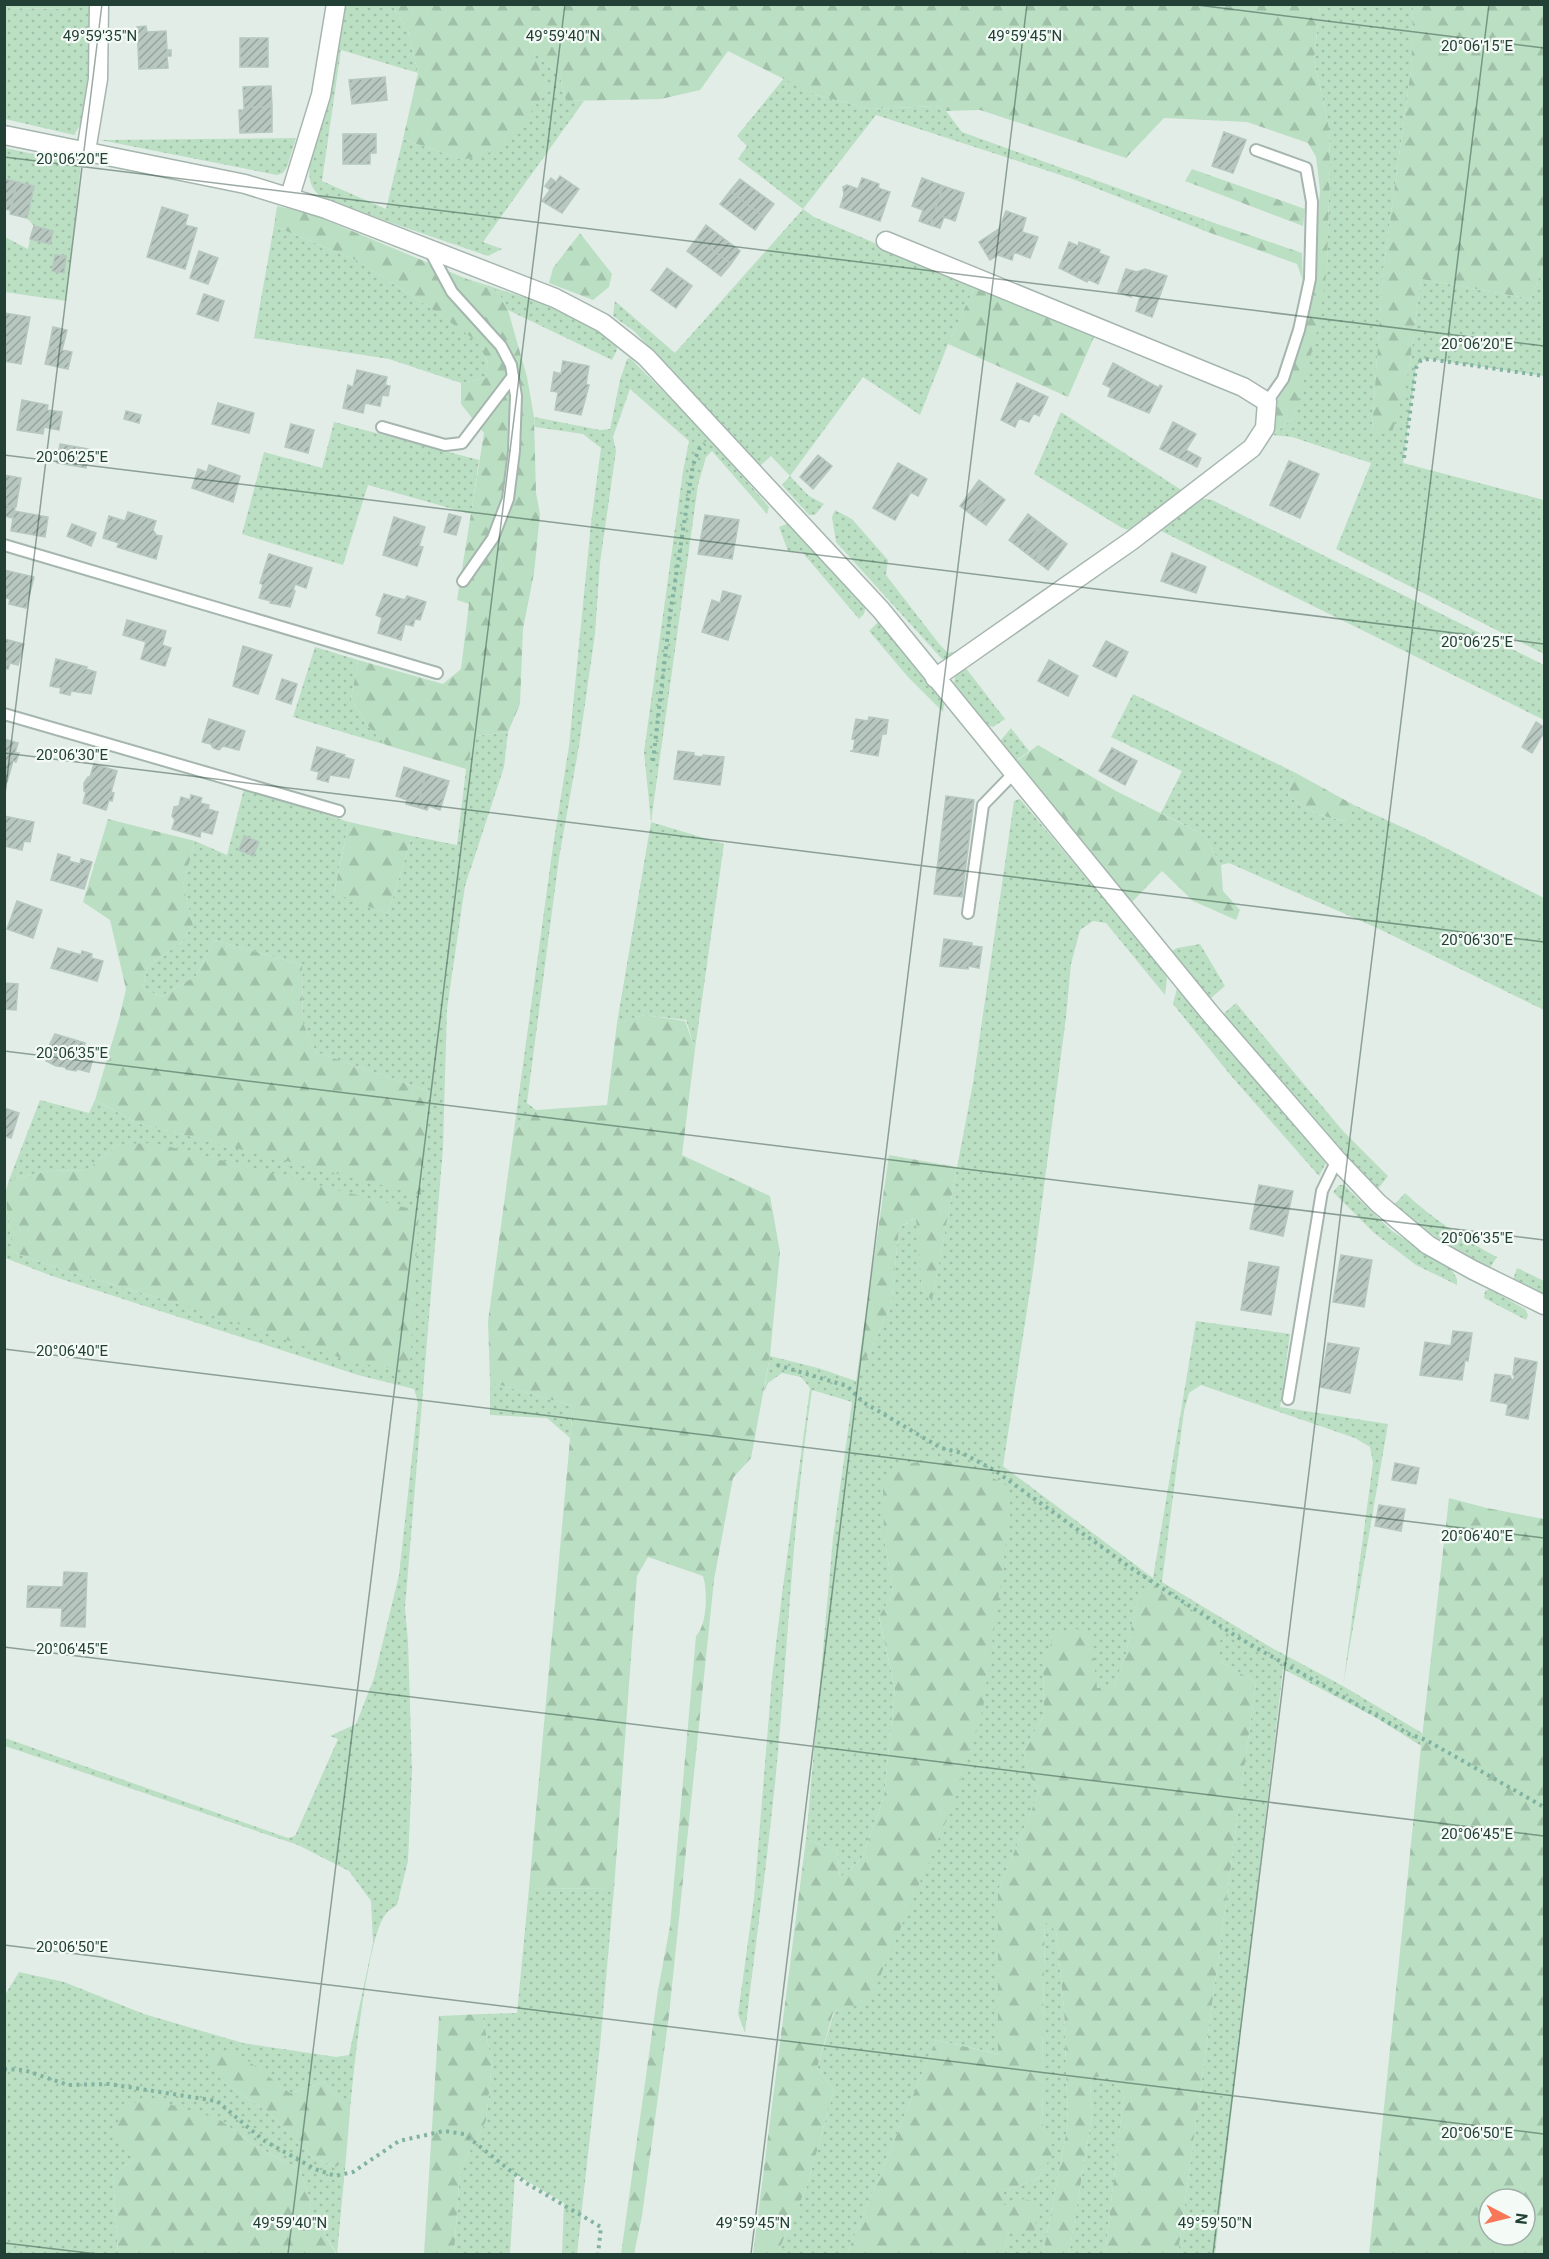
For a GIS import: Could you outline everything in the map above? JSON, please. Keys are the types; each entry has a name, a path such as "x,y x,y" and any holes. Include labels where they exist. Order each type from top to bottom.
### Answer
{"street":[{"path":"86,151 98,79 99,4"},
{"path":"290,196 321,95 336,4"},
{"path":"4,135 235,182 290,196 555,298 603,323 646,357 881,610 1209,1012 1337,1160 1378,1203 1428,1245 1545,1305"},
{"path":"886,241 1243,387 1267,402 1265,428 1252,448 1131,541 936,678"}],"lane":[{"path":"1256,150 1306,168 1312,202 1310,279 1299,330 1283,379 1267,402"},
{"path":"429,248 452,292 501,346 511,365 516,396 515,440 508,499 493,538 463,581"},
{"path":"382,427 445,445 462,443 513,376"},
{"path":"4,545 437,673"},
{"path":"4,714 339,812"},
{"path":"968,913 983,805 1013,774"},
{"path":"1288,1399 1322,1191 1337,1160"}],"path":[{"path":"1404,458 1416,368 1420,360 1429,359 1545,376"},
{"path":"653,761 670,615 693,465 699,449 716,432"},
{"path":"777,1365 847,1386 863,1402 941,1448 962,1454 994,1470 1134,1570 1239,1638 1409,1734 1426,1740 1545,1807"},
{"path":"4,2069 24,2070 68,2085 109,2084 217,2101 263,2140 315,2169 335,2176 353,2172 399,2142 444,2131 464,2134 526,2183 601,2227 598,2254"}],"green space":[{"path":"5,4 69,5 69,9 5,8"},
{"path":"69,5 93,5 92,77 86,115 74,135 5,119 5,8 68,9"},
{"path":"346,5 392,5 408,31 418,73 341,50 322,181 386,209 403,139 463,160 532,50 560,77 566,101 584,101 483,242 502,249 488,256 320,196 312,187 310,182 311,154"},
{"path":"392,5 1320,5 1314,60 1329,128 1327,269 1318,328 1294,418 1272,435 1276,402 1288,384 1314,279 1320,190 1316,157 1308,143 1247,122 1164,118 1126,158 980,110 946,111 936,106 871,109 816,95 728,51 700,90 661,99 566,101 560,77 533,51 547,91 502,149 463,160 403,139 418,73 408,31"},
{"path":"1320,5 1413,5 1411,69 1383,272 1372,430 1409,370 1421,279 1531,299 1544,264 1544,376 1429,359 1421,360 1416,368 1403,463 1544,500 1544,654 1336,549 1371,463 1292,437 1272,435 1294,418 1327,269 1329,128 1314,60"},
{"path":"1413,5 1544,5 1544,264 1531,299 1421,279 1409,370 1392,433 1377,434 1372,430 1383,272 1411,69"},
{"path":"784,78 816,95 871,109 936,106 946,111 962,132 1206,220 1205,231 1070,178 876,115 803,209 738,159 747,146 737,136"},
{"path":"296,138 287,167 283,173 277,175 100,140"},
{"path":"5,148 81,164 66,301 5,292 5,237 28,249 30,239 50,244 53,232 34,226 27,218 34,186 5,179"},
{"path":"1192,169 1305,209 1303,226 1185,181"},
{"path":"277,206 309,213 498,292 508,310 527,377 534,417 536,493 540,514 534,573 523,629 520,704 508,732 476,736 466,769 386,745 367,725 351,699 358,660 443,684 461,669 469,604 457,600 484,433 461,404 461,383 486,378 488,363 478,342 356,260 274,226"},
{"path":"803,209 814,217 975,286 948,344 920,415 863,377 790,476 771,456 760,466 634,331 613,316 615,301 675,353"},
{"path":"1206,220 1302,253 1303,281 1297,264 1205,231"},
{"path":"274,226 356,260 479,342 488,364 486,378 461,383 389,359 254,338"},
{"path":"580,233 612,274 609,287 593,300 549,283 553,268"},
{"path":"465,278 551,306 587,325 616,343 617,350 612,360 508,310 498,292"},
{"path":"975,286 1095,335 1068,397 948,344"},
{"path":"630,358 703,431 769,507 767,514 712,451 706,457 698,485 651,822 644,752 689,441 630,389 613,437 616,451 600,563 595,634 579,746 559,858 527,1103 536,1110 514,1130 569,746 591,523 601,448 583,434 535,427 534,417 600,430 610,429 620,380 627,359"},
{"path":"1061,412 1183,491 1132,531 1122,528 1034,474"},
{"path":"334,422 479,460 471,514 368,485 343,565 242,534 264,452 322,468"},
{"path":"790,476 809,496 824,504 815,515 809,515 782,485"},
{"path":"1199,498 1212,500 1544,665 1544,720 1159,530"},
{"path":"835,510 852,519 888,560 886,575 940,645 948,653 962,650 948,659 942,659 836,542 832,517"},
{"path":"789,523 866,605 864,614 859,619 802,552 788,551 779,527"},
{"path":"880,620 944,704 943,712 908,677 869,631"},
{"path":"315,647 358,660 351,699 367,725 386,745 293,717"},
{"path":"965,667 1005,719 993,727 989,726 954,683 955,676"},
{"path":"1133,694 1294,772 1288,795 1323,816 1347,821 1354,805 1426,838 1544,898 1544,1010 1377,928 1229,863 1221,865 1204,835 1161,813 1182,771 1111,737"},
{"path":"1011,728 1029,751 1016,761 1001,740"},
{"path":"508,732 504,767 465,886 447,1009 443,1148 405,1608 412,1771 408,1861 397,1905 386,1914 379,1927 373,1948 362,2007 350,2111 324,2082 290,2093 267,2076 223,2082 269,2113 312,2157 336,2167 346,2158 337,2254 323,2231 308,2223 311,2202 300,2170 251,2143 219,2119 134,2159 113,2174 118,2254 5,2254 5,1995 19,1972 64,1982 144,2014 243,2043 336,2057 349,2055 373,1943 371,1901 349,1871 298,1845 5,1746 5,1738 288,1838 295,1836 338,1739 330,1736 356,1724 374,1678 399,1575 418,1402 414,1389 358,1375 55,1277 5,1258 5,1193 13,1252 53,1267 179,1304 118,1144 87,1170 49,1171 9,1180 40,1100 89,1113 95,1100 137,1123 421,1194 428,1091 316,1052 303,1023 302,965 214,940 196,976 160,997 143,987 148,966 181,943 193,925 183,885 195,841 227,855 244,789 349,822 334,892 388,914 412,836 457,845 466,769 476,736"},
{"path":"1038,745 1116,791 1204,835 1221,865 1223,891 1240,910 1236,920 1193,901 1162,871 1131,903 1084,849 1017,761"},
{"path":"1294,772 1354,805 1348,821 1316,813 1288,795"},
{"path":"1020,799 1165,972 1167,979 1165,995 1106,923 1093,921 1080,930 1071,964 1033,1271 1003,1466 1153,1578 1196,1321 1290,1334 1280,1407 1388,1424 1343,1686 1422,1733 1421,1746 1375,1717 1283,1669 1215,2254 1178,2254 1256,1682 1219,1661 1139,1590 1126,1654 1113,1688 1097,1689 1043,1662 1044,1715 1023,1752 1031,1778 1039,1792 998,1891 999,2054 936,2040 847,2254 777,2254 807,2186 834,2090 817,2068 834,2013 951,1809 884,1536 893,1592 879,1618 895,1688 884,1797 862,1858 840,1878 837,1851 806,1839 833,1538 852,1402 812,1390 794,1544 767,1860 745,2033 738,2014 754,1898 772,1678 810,1388 801,1377 782,1373 768,1383 764,1392 770,1356 818,1368 856,1381 891,1306 899,1228 917,1217 922,1287 932,1300 973,1083 1014,801","holes":["1201,1385 1355,1438 1370,1447 1373,1463 1343,1686 1272,1648 1162,1582 1184,1411 1189,1393"]},
{"path":"108,819 195,841 183,885 193,925 181,943 148,966 143,987 160,997 196,976 214,940 302,965 303,1023 316,1052 428,1091 421,1195 137,1123 95,1100 126,989 110,920 83,902"},
{"path":"349,822 412,836 388,914 334,893"},
{"path":"651,822 724,844 695,1049 686,1020 645,1015 617,1023"},
{"path":"1200,944 1225,986 1211,998 1170,952 1177,948"},
{"path":"1177,988 1326,1163 1319,1176 1232,1077 1173,1004"},
{"path":"1236,1003 1343,1131 1388,1176 1378,1189 1335,1146 1223,1014"},
{"path":"645,1015 685,1021 695,1049 682,1155 770,1196 780,1252 770,1356 751,1458 733,1478 714,1580 669,2015 642,2216 634,2254 621,2254 658,1990 670,1926 696,1636 700,1631 706,1608 705,1582 703,1576 648,1557 637,1576 614,1889 529,1888 573,1406 490,1382 488,1321 514,1130 536,1110 607,1105 617,1023"},
{"path":"155,1143 419,1211 410,1364 404,1370 356,1363 179,1304 53,1267 13,1252 5,1194 9,1180 49,1171 87,1170 118,1144"},
{"path":"889,1155 957,1167 932,1301 922,1287 916,1217 899,1228 891,1306 856,1381"},
{"path":"1339,1185 1344,1185 1392,1231 1452,1270 1457,1279 1457,1285 1416,1265 1374,1233 1333,1192"},
{"path":"1405,1193 1449,1228 1497,1257 1490,1268 1431,1234 1394,1205"},
{"path":"1517,1268 1544,1281 1544,1295 1513,1280"},
{"path":"1489,1289 1525,1309 1528,1315 1526,1320 1484,1298 1485,1291"},
{"path":"490,1382 573,1406 570,1438 547,1418 490,1415"},
{"path":"936,1458 975,1468 1006,1485 1011,1508 983,1708 951,1809 870,2000 833,2013 817,2068 834,2090 807,2186 777,2254 753,2254 806,1839 837,1851 840,1878 862,1858 884,1797 895,1688 879,1617 893,1592 884,1536 883,1482 895,1467"},
{"path":"1449,1498 1544,1519 1544,2254 1369,2254"},
{"path":"1152,1587 1221,1630 1219,1661 1256,1682 1178,2254 1105,2254 1124,2093 1105,2075 1090,2079 1092,2115 1069,2254 1043,2254 1068,2124 1064,2008 1056,1931 1045,1922 1043,2126 1054,2151 1039,2178 1004,2191 1004,2205 1024,2199 1039,2203 1034,2234 1009,2230 1004,2254 847,2254 936,2040 998,2054 998,1891 1039,1792 1031,1778 1023,1752 1044,1715 1043,1662 1055,1634 1077,1629 1091,1638 1097,1688 1113,1688 1126,1654 1139,1589"},
{"path":"529,1888 614,1889 600,2046 577,2254 562,2254 564,2203 515,2174 510,2254 454,2254 460,2170 486,2121 492,2063 482,2014 517,2013"},
{"path":"1045,1921 1056,1931 1064,2008 1068,2124 1043,2254 1004,2254 1009,2230 1003,2205 1004,2191 1039,2178 1053,2151 1043,2126"},
{"path":"482,2014 492,2063 486,2121 460,2170 454,2254 424,2254 439,2016"},
{"path":"235,2051 290,2093 324,2082 350,2111 346,2158 336,2167 312,2157 269,2113 223,2082 207,2054"},
{"path":"1105,2075 1124,2093 1105,2254 1069,2254 1092,2115 1090,2079"},
{"path":"159,2101 219,2119 251,2143 300,2170 311,2202 308,2223 323,2231 336,2254 118,2254 113,2174 134,2159 115,2133 124,2103"}],"building":[{"path":"146,26 147,32 166,31 167,50 171,50 171,56 167,56 168,68 139,69 137,27"},
{"path":"240,38 268,38 268,67 240,67"},
{"path":"385,77 387,100 352,104 349,80"},
{"path":"271,86 272,107 244,107 243,87"},
{"path":"244,107 272,107 272,132 240,133 239,110 244,110"},
{"path":"1224,132 1246,140 1233,173 1212,166"},
{"path":"343,134 376,134 376,153 370,153 370,164 343,164"},
{"path":"560,176 579,189 562,213 542,201 550,190 545,186 551,178 556,182"},
{"path":"862,178 879,184 878,188 890,192 880,221 840,207 844,195 843,187 847,185 858,189"},
{"path":"922,178 943,186 930,225 919,221 923,210 912,206"},
{"path":"4,179 17,182 10,210 4,209"},
{"path":"740,179 774,204 764,217 730,191"},
{"path":"17,182 34,186 27,218 10,214"},
{"path":"943,186 964,193 955,221 944,217 940,228 930,225"},
{"path":"730,191 764,217 755,230 720,204"},
{"path":"162,207 188,215 185,225 197,228 185,269 147,257"},
{"path":"1006,211 1026,218 1022,232 1038,237 1030,258 1014,252 1012,260 998,255 990,260 979,242 999,229"},
{"path":"706,225 740,251 731,264 697,238"},
{"path":"34,226 53,231 50,244 30,239"},
{"path":"697,238 731,264 721,276 687,251"},
{"path":"1069,242 1078,246 1079,242 1100,250 1099,253 1109,257 1098,284 1088,279 1087,282 1059,268"},
{"path":"199,251 218,258 208,284 190,278"},
{"path":"55,255 66,256 64,273 52,271"},
{"path":"667,268 692,286 676,308 651,290"},
{"path":"1126,269 1137,272 1145,269 1167,276 1152,317 1136,311 1140,297 1132,294 1131,297 1118,292"},
{"path":"204,294 224,301 218,321 197,314"},
{"path":"4,313 30,317 21,364 4,361"},
{"path":"53,327 67,330 62,350 49,347"},
{"path":"49,347 72,352 68,369 45,364"},
{"path":"563,361 589,366 586,384 589,385 581,415 555,410 558,392 551,391 554,372 561,374"},
{"path":"1113,363 1159,388 1160,385 1162,386 1149,413 1108,396 1111,388 1103,384"},
{"path":"357,370 387,377 385,385 390,386 388,396 382,395 380,406 365,403 363,413 343,408 348,385 353,387"},
{"path":"1017,383 1048,397 1039,416 1034,413 1029,422 1019,418 1015,427 1001,420"},
{"path":"22,400 48,405 47,410 62,412 59,430 44,427 43,434 17,430"},
{"path":"218,403 254,413 249,433 212,424"},
{"path":"126,411 141,415 139,423 124,419"},
{"path":"1173,422 1196,434 1186,450 1201,458 1197,467 1160,449"},
{"path":"291,424 314,430 308,453 285,447"},
{"path":"60,444 89,449 86,468 57,463"},
{"path":"818,455 832,466 813,489 800,477"},
{"path":"1289,461 1319,474 1300,518 1270,505"},
{"path":"898,463 927,479 918,496 911,492 895,520 873,508"},
{"path":"209,465 240,476 233,502 192,488 198,469 207,472"},
{"path":"4,475 21,478 16,507 4,505"},
{"path":"979,480 992,490 972,515 960,506"},
{"path":"992,490 1005,500 986,525 972,515"},
{"path":"4,505 15,507 13,518 4,516"},
{"path":"14,511 48,517 45,537 11,531"},
{"path":"128,512 156,521 153,530 156,535 162,536 156,559 117,547 119,543 103,538 109,516 125,521"},
{"path":"449,514 461,517 456,535 444,532"},
{"path":"1028,514 1041,524 1022,550 1009,540"},
{"path":"705,515 739,520 732,559 698,554"},
{"path":"394,517 425,527 419,546 423,547 417,566 383,555"},
{"path":"72,524 96,533 91,546 67,536"},
{"path":"1041,524 1054,534 1035,560 1022,550"},
{"path":"1054,534 1067,544 1048,570 1035,560"},
{"path":"1172,553 1206,567 1196,593 1161,581"},
{"path":"269,554 312,568 306,588 295,584 290,607 259,598 263,585 260,583"},
{"path":"4,570 34,577 26,608 9,604 10,599 4,597"},
{"path":"723,591 741,596 728,640 702,632 712,600 720,603"},
{"path":"384,594 405,600 407,596 426,602 420,620 415,619 413,626 405,624 401,640 378,633 382,618 376,615"},
{"path":"127,620 166,631 162,645 171,648 165,666 141,659 146,642 123,635"},
{"path":"4,639 24,644 18,665 10,663 8,669 4,668"},
{"path":"1106,641 1128,652 1116,677 1093,666"},
{"path":"243,646 272,655 258,694 233,686"},
{"path":"56,659 87,667 86,669 96,672 91,694 71,691 70,695 60,693 61,688 50,686"},
{"path":"1049,660 1078,676 1068,696 1038,681"},
{"path":"282,679 297,684 291,704 276,699"},
{"path":"869,717 888,720 886,734 882,734 878,756 850,751 853,751 855,740 852,739 856,719 868,721"},
{"path":"209,719 245,731 239,750 223,746 219,750 213,748 211,744 202,742"},
{"path":"1536,722 1544,727 1544,732 1532,753 1522,747"},
{"path":"4,739 18,743 15,753 19,753 16,762 13,761 7,782 4,781"},
{"path":"317,747 354,760 349,778 330,775 328,782 317,779 319,772 311,770"},
{"path":"1112,748 1137,761 1125,785 1099,771"},
{"path":"678,751 694,753 694,756 724,757 720,785 674,779"},
{"path":"94,764 117,771 111,792 114,793 112,801 109,800 106,810 83,803 86,792 84,783 90,777"},
{"path":"404,767 426,774 417,807 406,804 407,800 396,796"},
{"path":"426,774 449,781 440,810 429,806 427,810 417,807"},
{"path":"191,795 202,798 200,803 209,805 208,809 218,812 212,834 201,831 200,837 172,829 175,820 172,816 174,807 179,806 181,797 190,800"},
{"path":"946,796 974,800 962,897 934,894"},
{"path":"4,816 34,822 30,842 24,841 22,850 4,846"},
{"path":"244,836 259,842 253,856 239,850"},
{"path":"58,854 70,857 69,861 80,864 81,859 92,862 84,889 51,880"},
{"path":"17,901 42,910 33,938 7,929"},
{"path":"944,939 972,943 972,946 982,947 979,968 940,966"},
{"path":"58,948 81,955 82,951 92,954 91,958 103,961 97,981 51,968"},
{"path":"4,983 18,984 16,1010 4,1009"},
{"path":"55,1034 85,1043 84,1046 96,1049 89,1072 66,1069 46,1061 49,1053 47,1050"},
{"path":"4,1108 19,1113 11,1138 4,1136"},
{"path":"1259,1185 1293,1191 1283,1236 1250,1229"},
{"path":"1341,1255 1372,1260 1364,1307 1333,1302"},
{"path":"1249,1262 1279,1267 1271,1315 1241,1310"},
{"path":"1453,1331 1472,1333 1468,1361 1465,1360 1462,1380 1420,1375 1425,1342 1451,1346"},
{"path":"1328,1343 1359,1348 1350,1393 1320,1387"},
{"path":"1515,1358 1537,1362 1528,1419 1506,1415 1508,1404 1491,1401 1495,1374 1510,1376 1512,1380 1515,1378 1513,1374"},
{"path":"1395,1463 1419,1468 1416,1484 1392,1480"},
{"path":"1379,1505 1405,1509 1401,1531 1375,1526"},
{"path":"64,1572 87,1573 85,1627 61,1626 62,1608 27,1607 28,1586 63,1587"}]}
